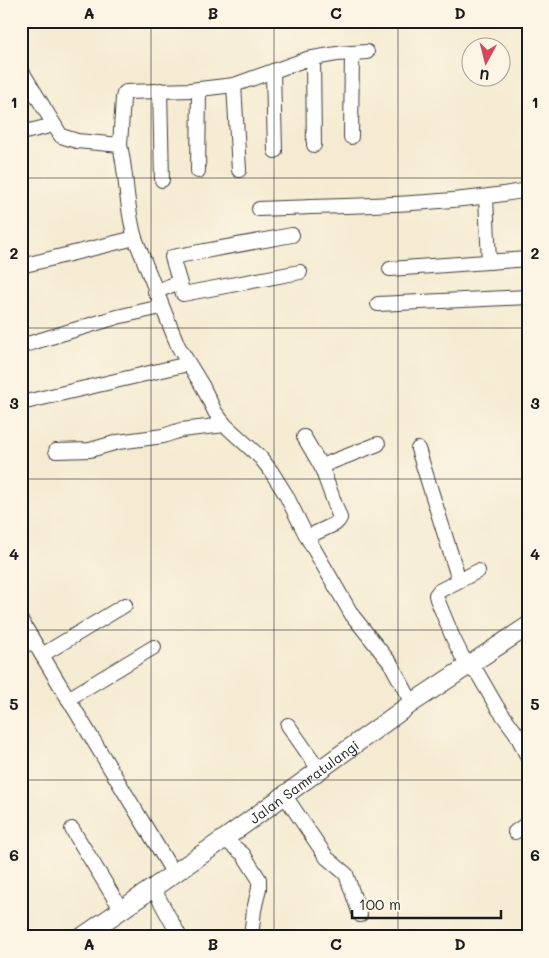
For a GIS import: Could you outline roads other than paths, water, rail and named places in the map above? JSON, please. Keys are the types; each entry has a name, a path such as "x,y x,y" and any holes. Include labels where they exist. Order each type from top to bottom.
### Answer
{"main road":[{"name":"Jalan Samratulangi","path":"82,937 285,796 412,703 528,626"}],"street":[{"path":"368,52 312,58 234,84 199,89 160,90 124,94 120,145 129,215 134,238 160,307 178,346 216,412 226,425 264,461 286,495 307,537 352,615 391,664 412,703"},
{"path":"351,137 352,53"},
{"path":"21,58 21,63"},
{"path":"312,58 314,144"},
{"path":"21,70 27,91 54,124 61,136 70,140 120,145"},
{"path":"273,71 275,151"},
{"path":"234,84 239,170"},
{"path":"198,171 199,89"},
{"path":"160,90 162,180"},
{"path":"21,133 54,124"},
{"path":"259,209 397,205 486,197 528,190"},
{"path":"486,197 488,262"},
{"path":"292,235 172,257 182,294 300,272"},
{"path":"21,266 134,238"},
{"path":"390,269 528,259"},
{"path":"155,292 179,282"},
{"path":"378,304 528,297"},
{"path":"21,346 117,317 160,307"},
{"path":"21,403 188,364"},
{"path":"56,451 90,450 118,442 162,436 181,430 226,425"},
{"path":"304,437 321,466 340,518 335,524 307,537"},
{"path":"321,466 378,444"},
{"path":"418,448 460,580"},
{"path":"478,571 439,591 436,595 452,638 468,666 478,674 497,708 516,733 528,758"},
{"path":"42,656 125,605"},
{"path":"22,622 27,644 42,656 174,874"},
{"path":"68,699 154,647"},
{"path":"288,724 320,770"},
{"path":"285,796 327,858 346,874 360,915"},
{"path":"515,832 528,823"},
{"path":"72,829 121,909"},
{"path":"224,839 244,854 259,879 251,937"},
{"path":"153,888 180,937"}]}
